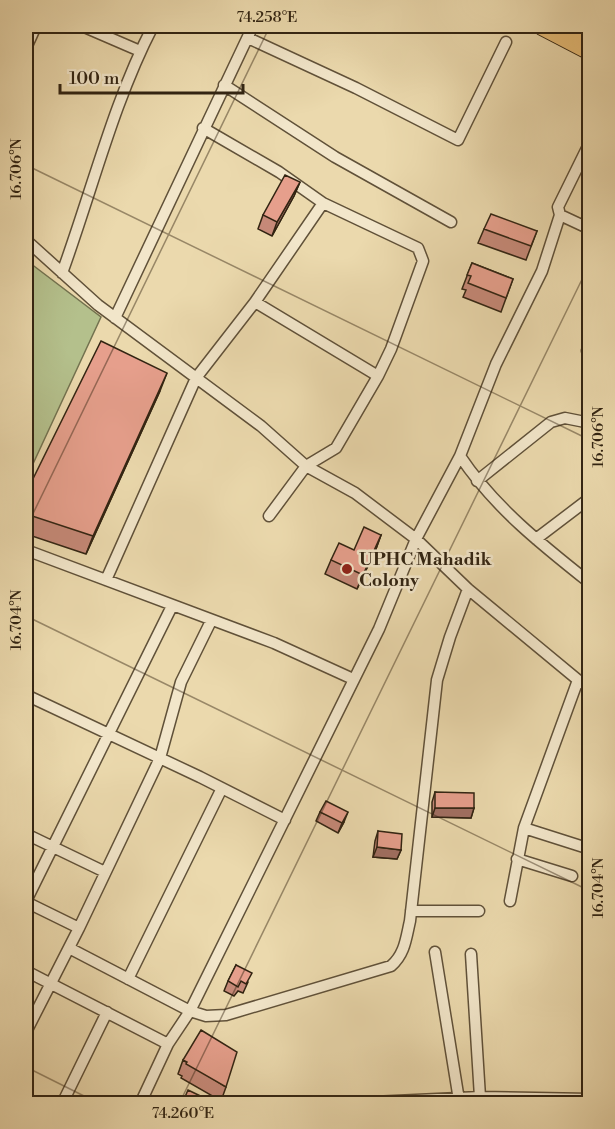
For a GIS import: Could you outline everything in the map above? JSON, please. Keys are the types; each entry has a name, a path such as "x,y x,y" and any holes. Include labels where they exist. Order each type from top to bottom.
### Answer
{"highway":[{"path":"542,26 590,51"},
{"path":"578,26 590,30"}],"street":[{"path":"26,48 36,26"},
{"path":"82,26 140,51"},
{"path":"62,273 140,51 153,26"},
{"path":"115,318 252,26"},
{"path":"248,38 356,88 458,140 506,42"},
{"path":"224,85 335,157 452,222"},
{"path":"204,128 297,184 323,203 418,248 422,254 420,270 392,349 336,448 306,466 268,516"},
{"path":"140,1104 168,1044 190,1011 285,820 379,629 416,539 460,456 496,364 542,271 560,215 558,207 590,142"},
{"path":"106,580 196,378 255,302 323,203"},
{"path":"560,215 590,229"},
{"path":"26,240 115,318 261,426 306,466 355,493 416,539 468,589 578,680 590,686"},
{"path":"255,302 378,376"},
{"path":"477,481 551,422 565,418 590,423"},
{"path":"460,456 477,481 536,539 590,583"},
{"path":"536,539 590,498"},
{"path":"26,550 274,643 353,679"},
{"path":"69,948 190,1011 206,1016 226,1015 391,966 404,951 411,910 437,680 468,589"},
{"path":"79,928 26,902 172,606"},
{"path":"26,1032 79,928 160,758 181,682 211,621"},
{"path":"510,901 524,828 578,680"},
{"path":"26,695 285,820"},
{"path":"128,979 222,788"},
{"path":"524,828 590,849"},
{"path":"27,837 52,846 105,872"},
{"path":"517,859 572,876"},
{"path":"411,910 478,911"},
{"path":"435,952 459,1100"},
{"path":"471,954 480,1097"},
{"path":"26,971 168,1044"},
{"path":"62,1104 107,1012"},
{"path":"374,1102 459,1100 480,1097 590,1099"}],"green space":[{"path":"26,260 101,317 26,479"}],"building":[{"path":"285,175 300,182 277,222 263,215"},
{"path":"491,214 537,231 531,246 484,229"},
{"path":"472,263 513,279 506,298 468,283 471,276 467,275"},
{"path":"101,341 167,373 93,536 26,514 26,493"},
{"path":"364,527 381,535 363,575 331,560 339,543 354,550"},
{"path":"435,792 474,793 474,808 435,808"},
{"path":"326,801 348,812 342,823 320,812"},
{"path":"378,831 402,834 401,850 377,847"},
{"path":"236,965 252,973 246,984 241,981 238,987 228,981"},
{"path":"201,1030 237,1052 226,1087 183,1060"},
{"path":"188,1090 217,1104 182,1104"}],"place":[{"name":"UPHC Mahadik Colony","path":"347,569"}]}
